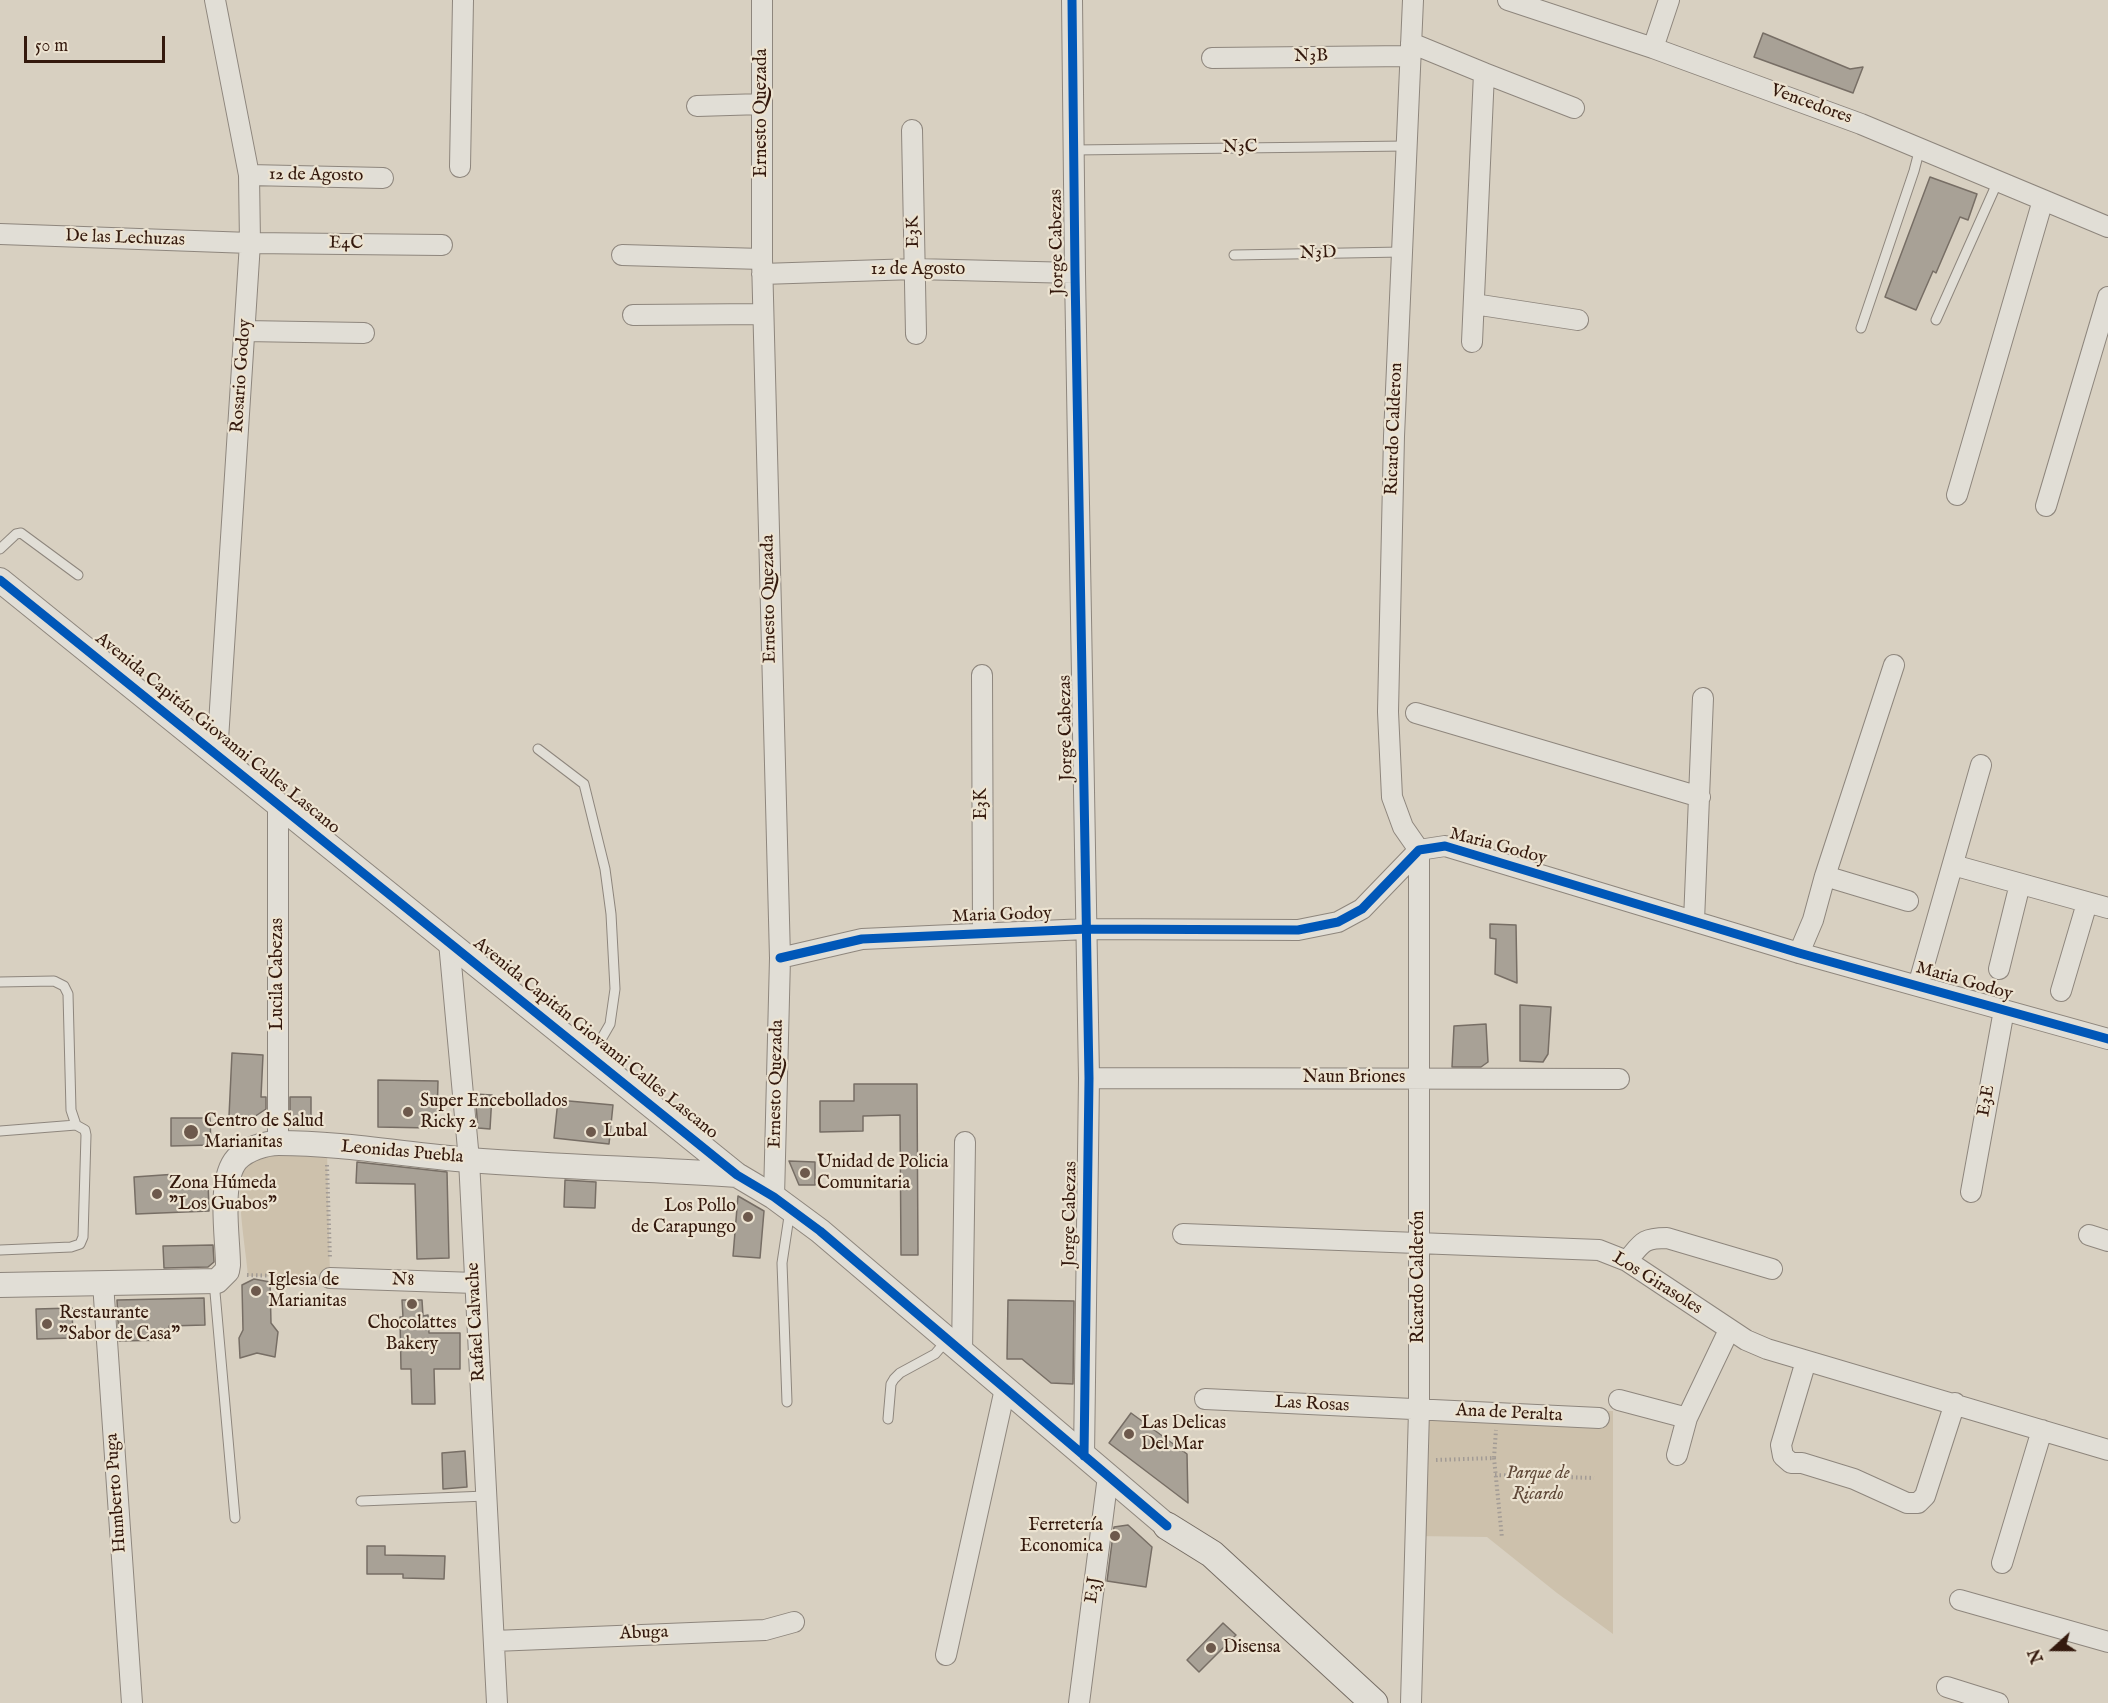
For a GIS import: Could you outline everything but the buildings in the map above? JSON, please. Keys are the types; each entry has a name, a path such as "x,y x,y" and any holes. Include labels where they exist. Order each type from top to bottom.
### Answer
{"main road":[{"name":"Avenida Capitán Giovanni Calles Lascano","path":"1167,1526 1203,1568 1346,1703"},
{"name":"Avenida Capitán Giovanni Calles Lascano","path":"1167,1526 1212,1554 1374,1703"}],"street":[{"name":"Rosario Godoy","path":"215,0 249,175 250,243 217,755"},
{"path":"460,167 463,0"},
{"name":"Ernesto Quezada","path":"762,0 762,267 780,958 782,1203"},
{"name":"Jorge Cabezas","path":"1072,0 1089,1078 1084,1456"},
{"name":"Ricardo Calderon","path":"1413,0 1394,436 1388,712 1392,797 1403,826 1419,850"},
{"name":"Vencedores","path":"1508,0 1653,48 1862,124 2108,227"},
{"path":"1653,48 1668,0"},
{"path":"1411,49 1574,108"},
{"name":"N3B","path":"1212,58 1411,49"},
{"path":"1472,342 1484,74"},
{"path":"697,106 762,104"},
{"name":"E3K","path":"912,130 916,334"},
{"name":"12 de Agosto","path":"249,175 383,178"},
{"path":"1957,495 2043,200"},
{"name":"De las Lechuzas","path":"0,234 250,243"},
{"name":"E4C","path":"250,243 442,246"},
{"path":"622,255 762,267"},
{"name":"12 de Agosto","path":"762,267 1075,273"},
{"path":"2046,506 2108,297"},
{"path":"1474,304 1578,320"},
{"path":"633,315 763,314"},
{"path":"245,331 364,333"},
{"name":"Avenida Capitán Giovanni Calles Lascano","path":"0,580 737,1175 782,1203 820,1231 1167,1526"},
{"path":"1799,953 1813,920 1824,876 1894,665"},
{"name":"E3K","path":"982,675 982,933"},
{"path":"1694,921 1703,698"},
{"path":"1416,713 1700,797"},
{"path":"1918,986 1981,765"},
{"name":"Lucila Cabezas","path":"278,804 278,1143"},
{"name":"Maria Godoy","path":"780,958 862,939 1087,929 1298,930 1338,922 1362,909 1419,850 1445,846 1799,953 2108,1039"},
{"name":"Ricardo Calderón","path":"1410,1703 1419,1410 1419,850"},
{"path":"1953,865 2108,908"},
{"path":"1824,876 1908,902"},
{"path":"1999,969 2020,884"},
{"path":"2061,991 2087,903"},
{"name":"Rafael Calvache","path":"449,942 469,1160 497,1703"},
{"name":"E3E","path":"1971,1192 2004,1010"},
{"name":"Naun Briones","path":"1089,1078 1619,1079"},
{"path":"670,1171 680,1163 686,1152 687,1140 681,1129"},
{"path":"955,1346 965,1142"},
{"name":"Leonidas Puebla","path":"219,1278 228,1266 225,1207 227,1183 233,1164 243,1154 253,1149 278,1143 469,1160 737,1175"},
{"name":"Los Girasoles","path":"1184,1234 1599,1250 1627,1261 1746,1340 1806,1361 1955,1403 2108,1450"},
{"path":"1627,1261 1649,1238 1667,1238 1772,1269"},
{"path":"0,1285 219,1278"},
{"name":"N8","path":"330,1278 475,1283"},
{"name":"Humberto Puga","path":"102,1283 132,1703"},
{"path":"1677,1455 1688,1418 1729,1330"},
{"path":"1806,1361 1781,1445 1783,1456 1791,1463 1802,1463 1854,1479 1907,1503 1918,1503 1925,1496 1955,1403"},
{"path":"946,1655 1005,1389"},
{"name":"Las Rosas","path":"1205,1400 1419,1410"},
{"path":"1619,1400 1688,1418"},
{"name":"Ana de Peralta","path":"1419,1410 1599,1418"},
{"path":"2002,1563 2042,1430"},
{"name":"E3J","path":"1079,1703 1108,1476"},
{"path":"1960,1600 2108,1642"},
{"name":"Abuga","path":"494,1641 765,1630 794,1622"},
{"path":"1947,1687 1998,1703"}],"lane":[{"name":"N3C","path":"1074,150 1407,146"},
{"path":"1861,328 1920,148"},
{"path":"1936,320 1998,181"},
{"name":"N3D","path":"1234,255 1402,252"},
{"path":"0,549 16,534 21,533 78,575"},
{"path":"538,749 584,784 605,869 615,989 610,1024 591,1057"},
{"path":"0,982 54,981 64,986 68,994 70,1110 76,1125"},
{"path":"0,1131 76,1125 85,1130 86,1135 83,1237 80,1244 71,1247 0,1250"},
{"path":"782,1203 787,1402"},
{"path":"219,1278 235,1518"},
{"path":"888,1419 891,1384 894,1379 900,1373 935,1354 955,1346"},
{"path":"361,1501 486,1496"}],"path":[{"path":"219,1278 330,1278 327,1146"},
{"path":"1497,1413 1494,1458 1502,1538"},
{"path":"1418,1461 1494,1458"},
{"path":"1495,1475 1594,1478"}],"green space":[{"path":"327,1151 330,1278 248,1276 240,1195 240,1183 245,1168 256,1154"},
{"name":"Parque de Ricardo","path":"1419,1410 1613,1411 1613,1634 1487,1537 1415,1536"}],"cycle path":[{"path":"1072,0 1089,1078 1084,1456"},
{"path":"0,580 737,1175 774,1197 820,1231 1167,1526"},
{"path":"780,958 862,939 1087,929 1298,930 1338,922 1362,909 1419,850 1445,846 1799,953 2108,1039"}],"place":[{"name":"Super Encebollados Ricky 2","path":"408,1112"},
{"name":"Centro de Salud Marianitas","path":"191,1132"},
{"name":"Lubal","path":"591,1132"},
{"name":"Unidad de Policia Comunitaria","path":"805,1173"},
{"name":"Zona Húmeda \"Los Guabos\"","path":"157,1194"},
{"name":"Los Pollo de Carapungo","path":"748,1217"},
{"name":"Iglesia de Marianitas","path":"256,1291"},
{"name":"Chocolattes Bakery","path":"412,1304"},
{"name":"Restaurante \"Sabor de Casa\"","path":"47,1324"},
{"name":"Las Delicas Del Mar","path":"1129,1434"},
{"name":"Ferretería Economica","path":"1115,1536"},
{"name":"Disensa","path":"1211,1648"}]}
